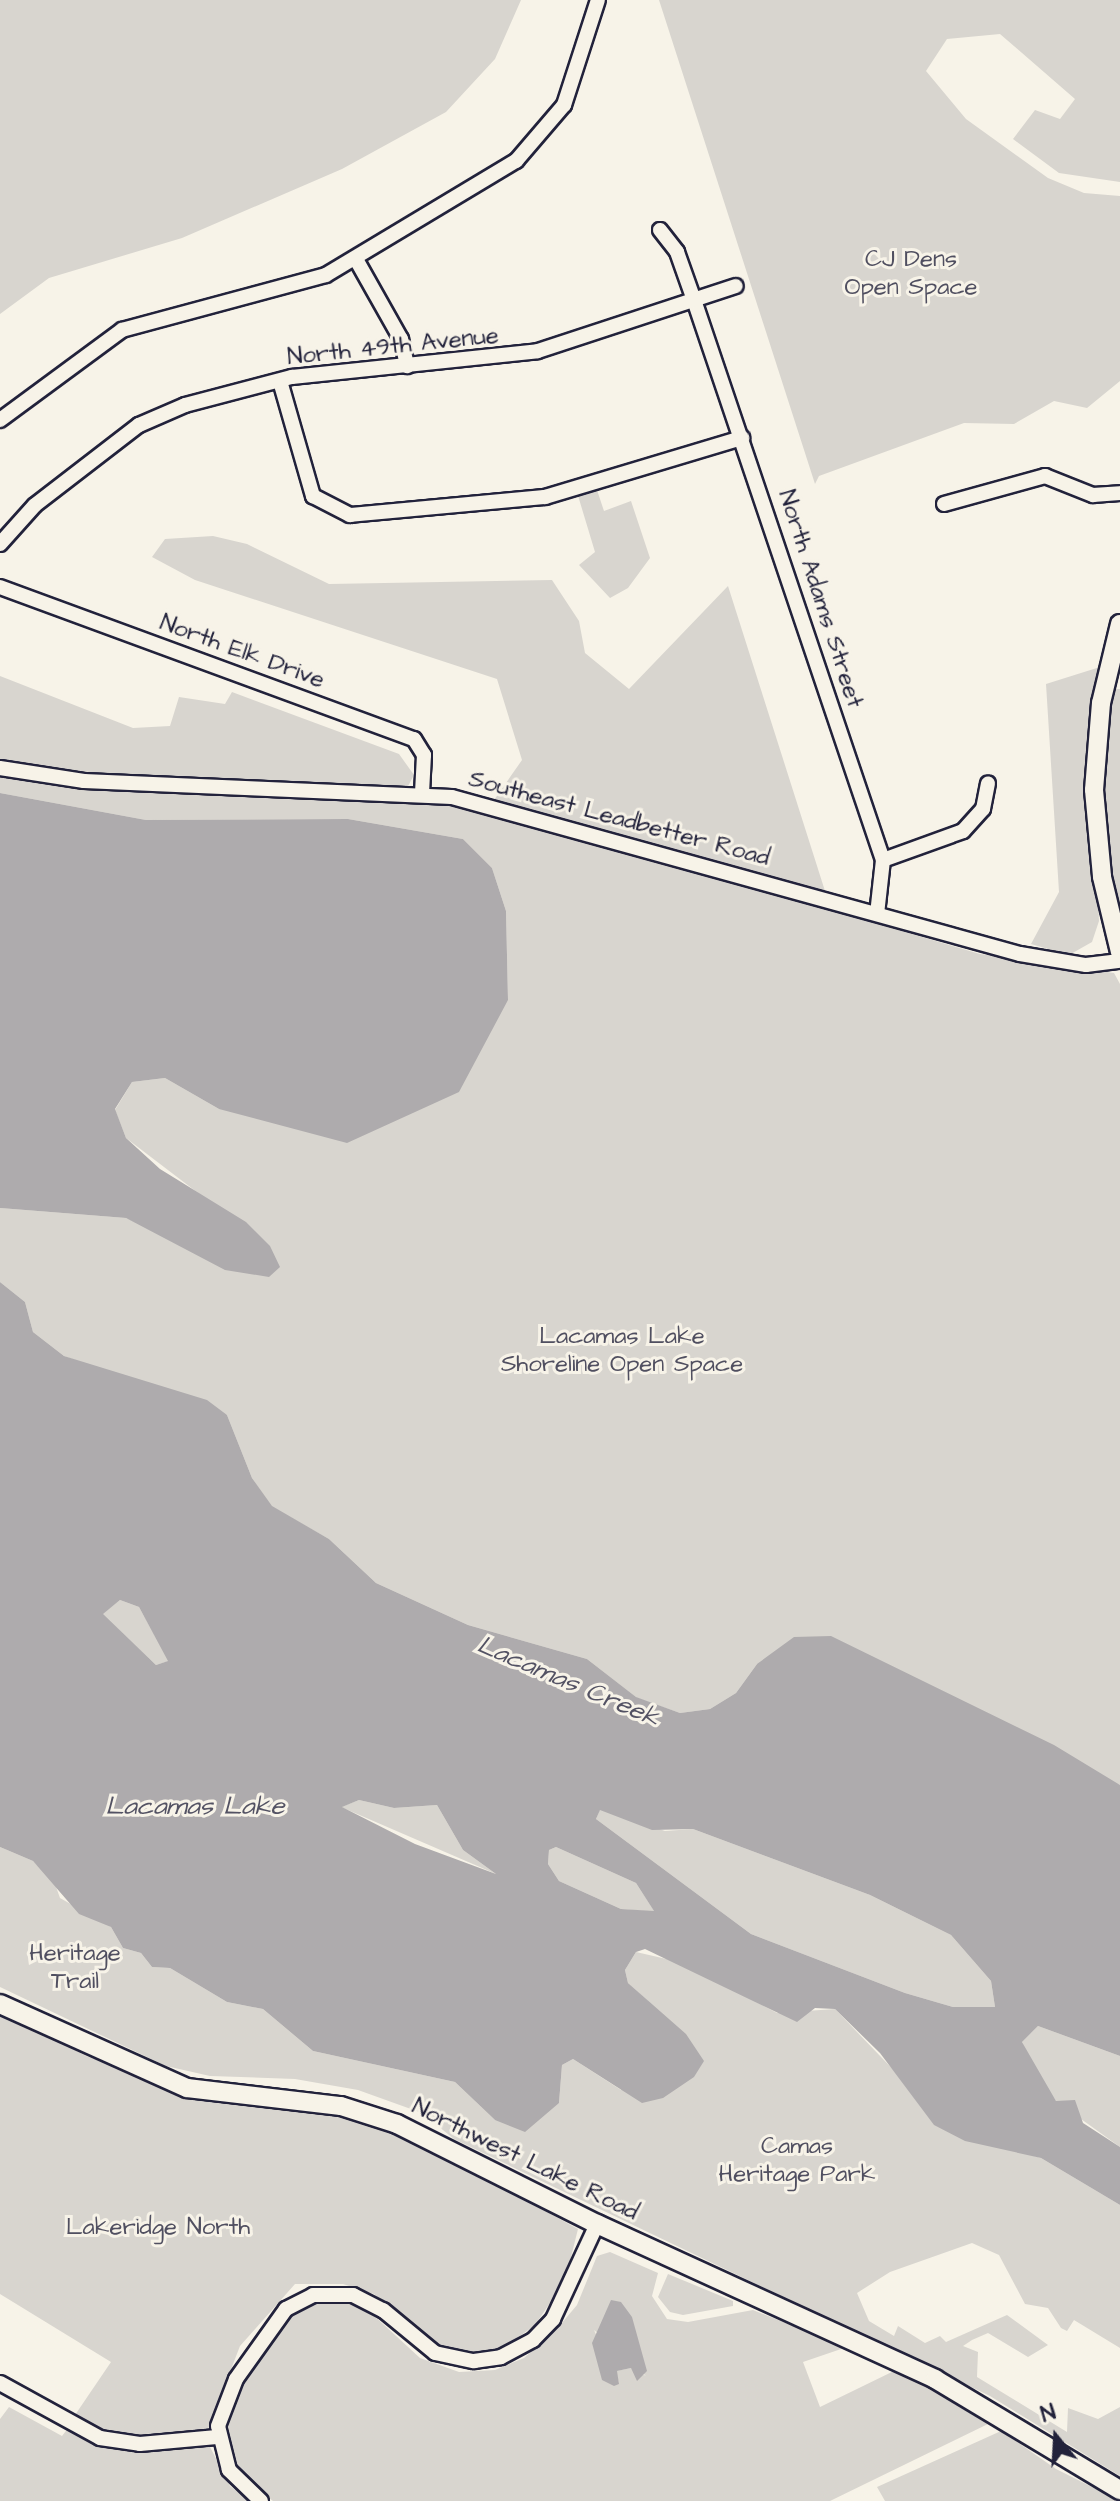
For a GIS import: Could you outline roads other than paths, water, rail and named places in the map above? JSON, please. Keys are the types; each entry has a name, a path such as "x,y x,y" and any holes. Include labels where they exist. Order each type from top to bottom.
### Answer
{"main road":[{"path":"1120,624 1101,703 1094,790 1098,852 1120,952"},
{"name":"Northwest Lake Road","path":"0,2004 187,2088 368,2112 597,2224 935,2379 1120,2490"}],"street":[{"path":"0,420 122,330 306,282 357,261 536,144 564,105 598,0"},
{"name":"North Adams Street","path":"660,230 677,252 694,300 883,860 877,914"},
{"path":"357,261 401,339 407,366"},
{"name":"North 49th Avenue","path":"0,544 35,505 139,425 185,405 280,381 538,351 736,286"},
{"path":"280,381 304,475 313,496 350,515 545,497 742,438"},
{"path":"944,504 1045,476 1093,495 1120,493"},
{"name":"North Elk Drive","path":"0,587 414,739 424,755 422,793"},
{"name":"Southeast Leadbetter Road","path":"0,768 84,781 422,793 487,803 1051,961 1104,966 1120,961"},
{"path":"883,860 963,831 983,809 988,783"},
{"path":"261,2501 234,2478 217,2437 236,2379 277,2316 293,2304 322,2293 353,2295 383,2310 435,2353 474,2361 501,2357 533,2340 553,2319 597,2224"},
{"path":"0,2383 85,2433 122,2443 217,2437"}],"water":[{"path":"0,793 146,820 348,819 463,839 492,868 506,911 508,1000 459,1092 347,1143 219,1109 165,1078 132,1082 115,1109 126,1138 160,1169 246,1222 270,1246 280,1267 269,1277 225,1270 126,1218 0,1208"},
{"name":"Lacamas Lake","path":"0,1282 25,1302 33,1332 64,1356 207,1400 227,1415 252,1478 272,1506 329,1539 376,1583 468,1625 587,1659 636,1697 680,1713 710,1709 736,1693 757,1664 794,1637 831,1636 1054,1745 1120,1785 1120,2056 1038,2026 1022,2042 1056,2101 1075,2100 1083,2123 1120,2147 1120,2205 1041,2158 965,2141 934,2125 880,2053 835,2009 815,2008 797,2022 645,1949 636,1952 625,1970 628,1983 686,2034 704,2061 694,2077 663,2098 642,2103 573,2059 562,2065 559,2103 525,2132 495,2120 455,2082 313,2051 263,2009 227,2002 170,1968 152,1967 141,1953 123,1948 111,1927 79,1914 33,1861 0,1847","holes":["120,1600 139,1607 168,1661 156,1665 103,1614","359,1800 394,1808 437,1805 463,1850 496,1874 415,1844 342,1807","600,1810 652,1830 693,1829 870,1895 951,1935 991,1981 995,2007 953,2007 905,1993 751,1934 596,1819","556,1847 636,1883 654,1911 621,1909 559,1881 548,1864 549,1850"]},
{"path":"611,2300 621,2302 632,2317 647,2371 637,2381 631,2368 617,2371 619,2384 614,2386 602,2380 592,2343"}],"park label":[{"name":"CJ Dens Open Space","path":"911,274"},
{"name":"Lacamas Lake Shoreline Open Space","path":"622,1351"},
{"name":"Heritage Trail","path":"75,1968"},
{"name":"Camas Heritage Park","path":"797,2161"},
{"name":"Lakeridge North","path":"158,2228"}],"water label":[{"name":"Lacamas Creek","path":"568,1682"}]}
